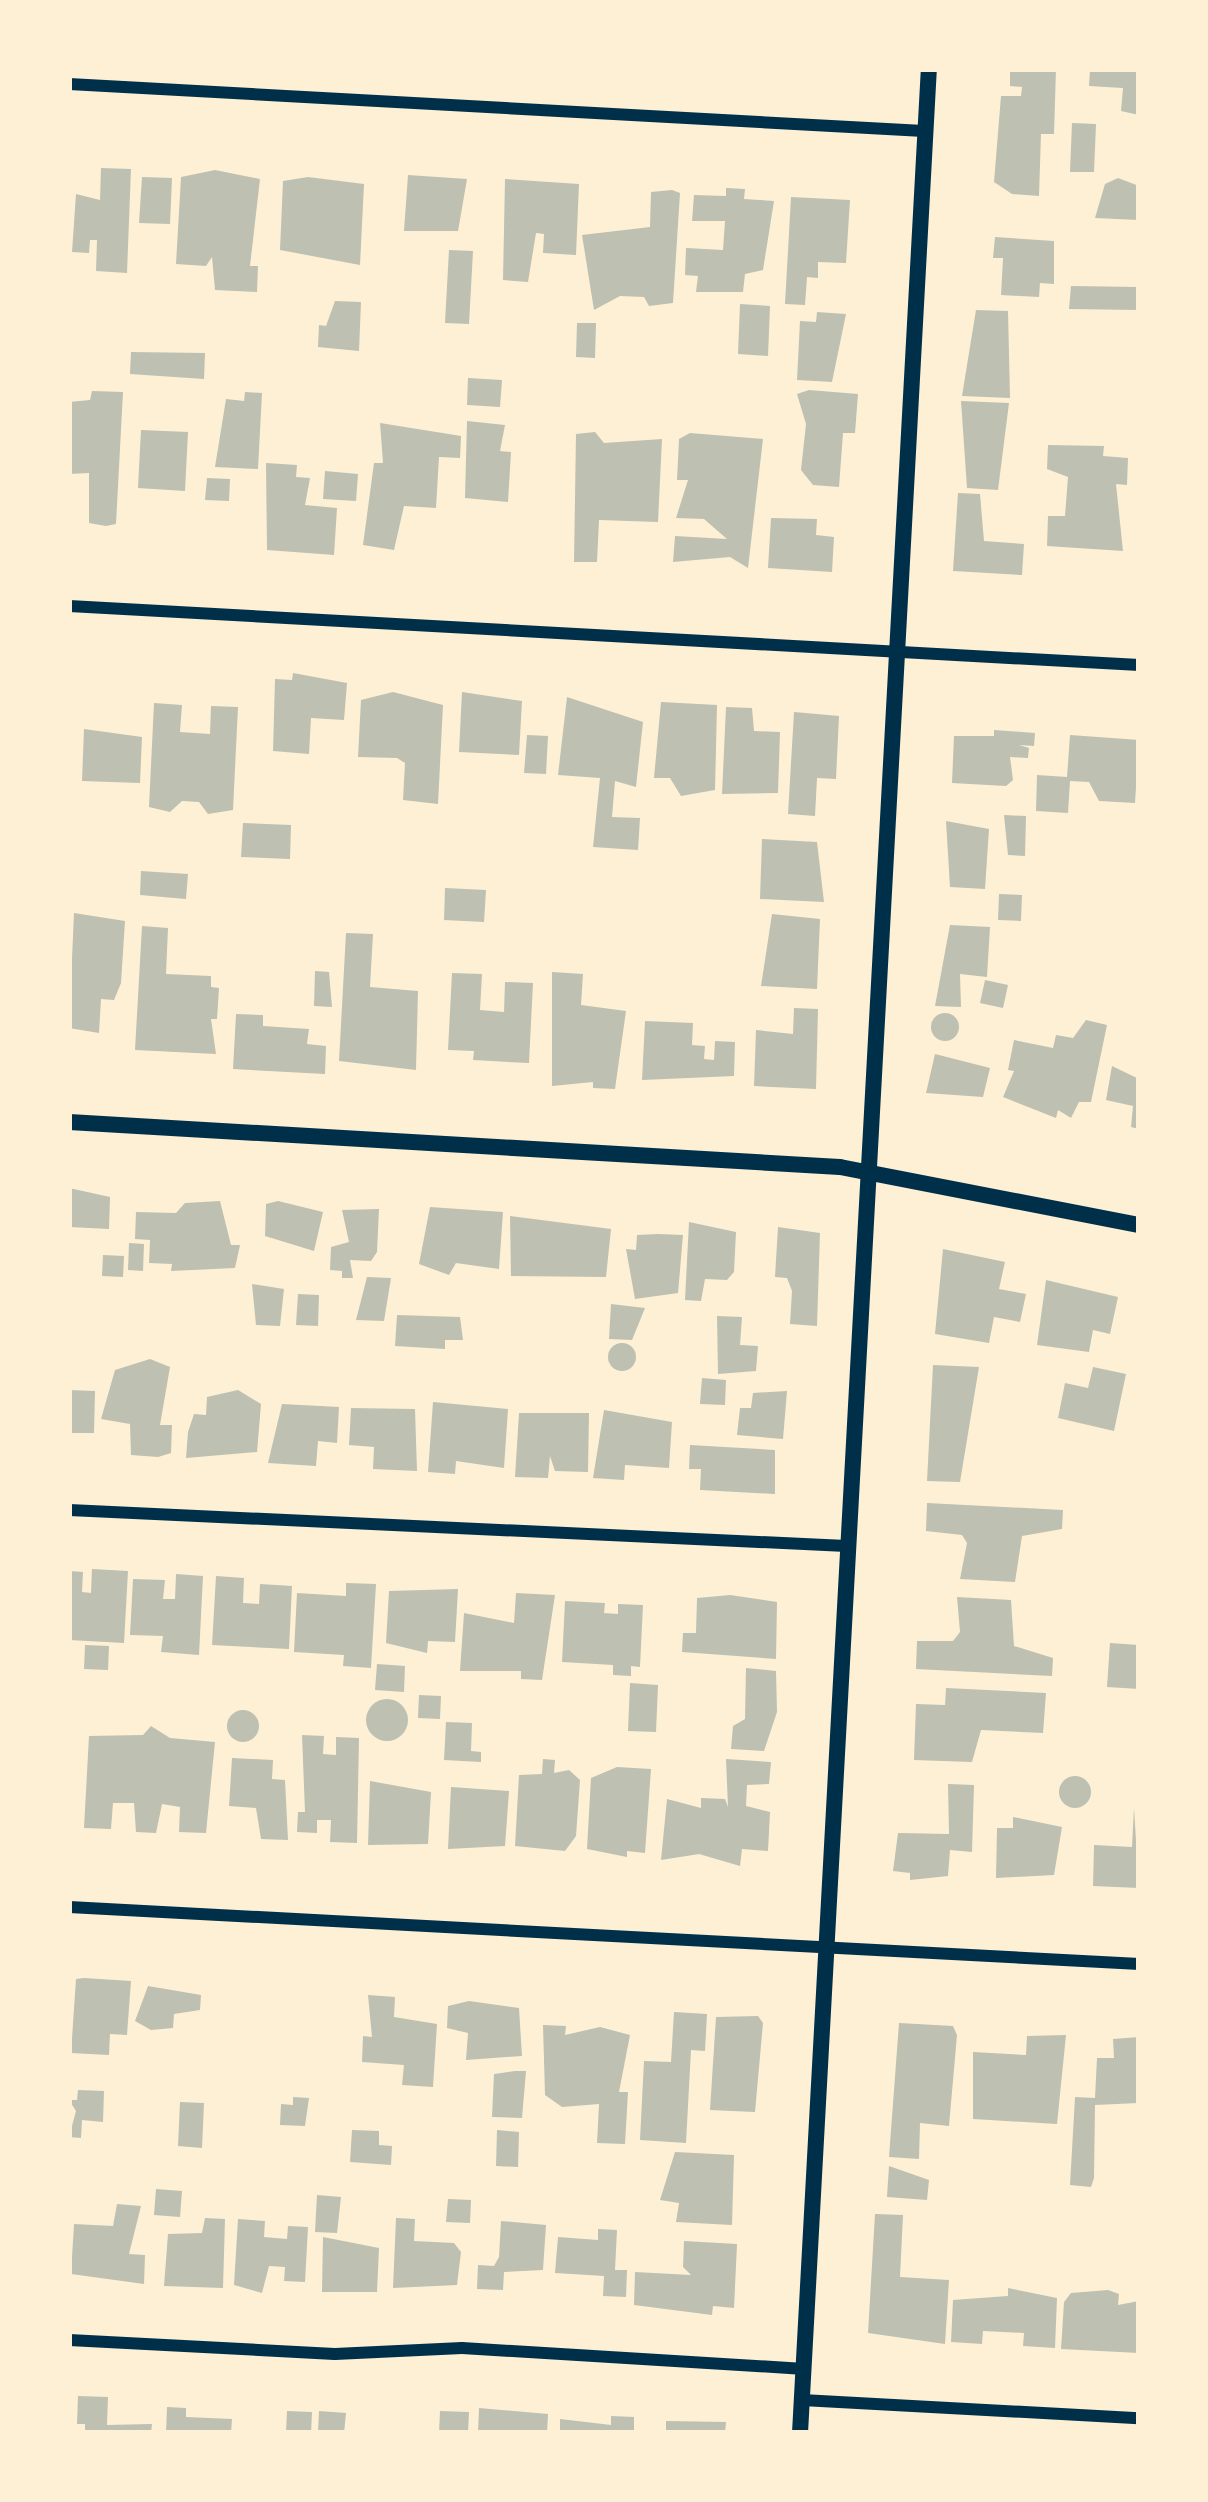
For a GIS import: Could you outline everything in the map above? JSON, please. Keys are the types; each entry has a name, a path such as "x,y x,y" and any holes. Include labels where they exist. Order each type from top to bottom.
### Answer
{"street":[{"path":"800,2433 893,650 929,69"},
{"path":"69,84 924,131"},
{"path":"69,606 1139,665"},
{"path":"69,1122 869,1170 1139,1226"},
{"path":"69,1510 846,1546"},
{"path":"69,1907 1139,1964"},
{"path":"69,2340 335,2354 462,2348 804,2368"},
{"path":"802,2400 1139,2418"}],"building":[{"path":"1056,69 1054,134 1041,134 1039,196 1012,194 994,182 1001,96 1021,96 1022,87 1010,86 1010,72"},
{"path":"1090,69 1139,69 1139,115 1121,111 1123,88 1089,86"},
{"path":"1072,123 1096,124 1094,172 1070,172"},
{"path":"101,168 131,169 127,273 96,271 97,240 90,240 89,253 72,252 76,194 100,200"},
{"path":"215,170 260,179 250,266 258,266 257,292 215,290 212,257 206,266 176,264 181,177"},
{"path":"408,175 467,179 458,231 404,231"},
{"path":"142,177 172,178 170,224 139,223"},
{"path":"308,177 364,184 360,265 280,250 283,181"},
{"path":"1118,178 1139,186 1138,220 1095,218 1105,184"},
{"path":"505,179 579,184 576,255 543,253 544,234 536,233 528,282 503,280"},
{"path":"726,188 745,189 744,199 774,201 763,270 745,274 743,292 696,292 698,276 685,275 686,248 723,250 725,221 692,221 694,195 726,196"},
{"path":"651,192 680,193 673,303 649,306 644,297 620,296 594,310 582,235 650,227"},
{"path":"791,197 850,200 846,263 818,262 818,278 807,277 805,305 785,304"},
{"path":"995,237 1054,241 1054,284 1040,283 1039,297 1001,295 1003,258 993,258"},
{"path":"449,250 473,251 469,324 445,323"},
{"path":"1071,286 1139,287 1138,310 1069,309"},
{"path":"335,301 361,302 359,351 318,347 319,325 326,326"},
{"path":"740,304 770,306 768,356 738,354"},
{"path":"976,310 1008,311 1010,398 962,396"},
{"path":"817,312 846,314 832,382 797,380 800,321 816,322"},
{"path":"577,323 596,323 595,358 576,357"},
{"path":"131,352 205,353 204,379 130,374"},
{"path":"468,378 502,380 500,407 467,405"},
{"path":"809,390 858,394 855,433 843,433 839,487 813,485 801,470 806,424 797,394"},
{"path":"92,391 123,392 116,524 106,526 89,523 89,473 69,474 69,402 90,400"},
{"path":"245,392 262,393 258,469 215,467 226,399 244,401"},
{"path":"961,401 1009,403 998,490 967,488"},
{"path":"467,421 505,425 500,451 511,452 508,502 465,498"},
{"path":"380,423 461,436 460,458 439,457 436,508 404,506 394,550 363,545 374,463 383,463"},
{"path":"141,430 188,432 185,491 138,488"},
{"path":"595,432 604,443 662,439 658,522 599,520 597,562 574,562 576,434"},
{"path":"690,433 763,439 748,568 730,557 673,562 675,536 727,539 704,519 676,518 688,480 677,480 679,439"},
{"path":"1048,445 1104,446 1103,456 1128,458 1127,485 1116,484 1123,551 1047,546 1048,516 1065,516 1068,477 1047,469"},
{"path":"266,463 297,465 296,477 310,478 305,505 337,508 334,555 267,550"},
{"path":"325,471 358,474 356,501 323,499"},
{"path":"207,478 230,479 229,501 205,500"},
{"path":"958,493 980,494 984,541 1024,544 1022,575 953,571"},
{"path":"771,518 817,519 816,535 834,537 832,572 768,568"},
{"path":"293,673 347,683 344,720 311,718 309,754 273,751 275,679 292,680"},
{"path":"393,692 443,705 438,804 403,800 405,763 397,758 358,757 361,700"},
{"path":"462,692 522,701 519,755 459,752"},
{"path":"567,697 643,722 636,787 615,781 612,817 640,818 638,850 593,847 600,778 558,775"},
{"path":"661,702 717,705 715,790 681,796 670,778 654,778"},
{"path":"154,703 182,705 180,732 210,734 211,706 238,707 233,810 208,814 199,802 182,801 170,812 149,807"},
{"path":"726,707 752,708 754,731 780,732 778,793 722,794"},
{"path":"794,712 839,716 836,779 817,778 815,816 788,814"},
{"path":"84,729 142,737 140,783 82,781"},
{"path":"994,730 1035,733 1034,746 1019,745 1029,748 1028,758 1010,757 1013,780 1006,786 952,783 954,736 994,736"},
{"path":"527,735 548,736 546,774 524,773"},
{"path":"1070,735 1139,740 1135,803 1099,801 1089,782 1070,781 1068,813 1036,811 1037,775 1067,777"},
{"path":"1004,815 1026,816 1025,856 1008,855"},
{"path":"946,821 989,829 985,889 950,887"},
{"path":"243,823 291,825 290,859 241,857"},
{"path":"762,839 817,842 824,902 760,899"},
{"path":"141,871 188,874 186,899 140,895"},
{"path":"445,888 486,890 484,922 444,920"},
{"path":"999,894 1022,895 1021,921 998,920"},
{"path":"74,913 125,921 121,983 114,1000 101,999 99,1033 69,1028"},
{"path":"772,914 820,919 817,989 761,986"},
{"path":"950,925 990,927 987,977 960,974 961,1007 935,1006"},
{"path":"142,926 168,928 166,974 211,976 211,987 219,988 217,1019 211,1019 216,1054 135,1050"},
{"path":"346,933 373,934 370,987 418,991 416,1070 339,1061"},
{"path":"315,971 329,972 332,1007 314,1006"},
{"path":"552,972 583,974 581,1005 626,1011 615,1089 593,1088 593,1082 552,1086"},
{"path":"452,973 482,974 480,1010 504,1012 505,982 533,983 529,1063 473,1060 474,1051 448,1050"},
{"path":"985,980 1008,985 1003,1008 980,1003"},
{"path":"794,1008 818,1009 816,1089 754,1086 756,1030 793,1034"},
{"path":"945,1013 955,1017 959,1027 955,1037 945,1041 935,1037 931,1027 935,1017"},
{"path":"236,1014 263,1015 263,1026 309,1029 307,1044 326,1046 325,1074 233,1069"},
{"path":"1086,1020 1107,1025 1091,1102 1079,1102 1071,1118 1058,1110 1056,1118 1003,1097 1014,1071 1008,1070 1014,1040 1053,1048 1056,1035 1073,1038"},
{"path":"645,1021 693,1023 692,1045 705,1046 704,1059 714,1060 715,1041 735,1042 734,1076 642,1080"},
{"path":"935,1054 990,1068 983,1097 926,1093"},
{"path":"1112,1066 1139,1079 1139,1129 1131,1127 1133,1106 1106,1100"},
{"path":"69,1188 110,1197 109,1229 69,1227"},
{"path":"220,1201 231,1245 240,1245 235,1268 171,1271 172,1264 149,1263 150,1240 135,1239 136,1212 176,1213 185,1203"},
{"path":"278,1201 323,1212 314,1251 265,1236 266,1204"},
{"path":"430,1207 503,1212 499,1269 456,1263 449,1275 419,1264"},
{"path":"379,1209 377,1252 371,1261 350,1260 353,1278 342,1278 342,1271 330,1270 331,1247 349,1242 342,1210"},
{"path":"510,1216 611,1229 606,1277 511,1276"},
{"path":"689,1222 736,1232 734,1272 727,1280 705,1279 701,1301 685,1300"},
{"path":"778,1227 820,1233 817,1326 790,1324 792,1291 787,1278 775,1277"},
{"path":"637,1235 683,1235 678,1293 635,1299 626,1249 636,1250"},
{"path":"129,1243 144,1244 143,1271 128,1270"},
{"path":"943,1249 1005,1262 999,1289 1026,1294 1020,1322 994,1317 989,1343 935,1334"},
{"path":"103,1255 124,1256 123,1277 102,1276"},
{"path":"367,1277 391,1278 384,1321 356,1320"},
{"path":"1046,1280 1118,1297 1110,1334 1093,1330 1089,1352 1037,1345"},
{"path":"252,1284 284,1289 280,1326 256,1325"},
{"path":"298,1294 319,1295 318,1326 296,1325"},
{"path":"611,1304 645,1308 632,1340 609,1339"},
{"path":"397,1315 460,1317 463,1340 445,1340 445,1349 395,1346"},
{"path":"717,1316 742,1317 740,1345 758,1346 756,1371 718,1374"},
{"path":"622,1343 632,1347 636,1357 632,1367 622,1371 612,1367 608,1357 612,1347"},
{"path":"150,1359 170,1367 160,1425 172,1425 171,1453 158,1457 131,1455 130,1424 101,1419 115,1370"},
{"path":"933,1365 979,1367 960,1482 927,1481"},
{"path":"1093,1367 1126,1374 1114,1431 1058,1418 1065,1383 1088,1388"},
{"path":"702,1378 726,1380 725,1405 700,1404"},
{"path":"69,1390 95,1391 94,1433 69,1433"},
{"path":"238,1390 261,1404 257,1452 186,1458 194,1414 206,1415 207,1397"},
{"path":"787,1391 783,1439 737,1435 740,1408 751,1408 753,1393"},
{"path":"433,1402 508,1409 504,1468 456,1461 455,1474 428,1472"},
{"path":"282,1404 339,1407 337,1443 318,1441 316,1466 268,1463"},
{"path":"351,1408 415,1409 417,1471 373,1469 374,1447 349,1445"},
{"path":"604,1410 672,1422 669,1468 625,1465 624,1480 593,1478"},
{"path":"519,1413 589,1413 588,1472 555,1471 550,1456 548,1478 515,1477"},
{"path":"690,1445 775,1450 775,1494 700,1490 701,1469 689,1469"},
{"path":"927,1503 1063,1510 1062,1529 1022,1536 1015,1582 960,1579 967,1543 962,1535 926,1531"},
{"path":"92,1569 128,1571 124,1643 69,1640 69,1571 83,1572 82,1592 91,1593"},
{"path":"176,1574 203,1576 199,1655 161,1652 163,1636 130,1635 133,1579 165,1580 163,1599 175,1599"},
{"path":"216,1576 244,1578 243,1603 259,1604 260,1584 292,1586 289,1649 212,1645"},
{"path":"346,1583 376,1584 371,1668 343,1666 344,1655 294,1652 297,1593 346,1596"},
{"path":"458,1589 455,1642 428,1641 427,1653 386,1643 389,1591"},
{"path":"516,1593 555,1595 542,1680 521,1679 521,1671 460,1671 464,1613 514,1623"},
{"path":"730,1595 777,1602 776,1659 682,1652 683,1633 696,1633 697,1598"},
{"path":"957,1597 1011,1600 1014,1646 1053,1658 1052,1676 916,1669 917,1641 953,1641 960,1632"},
{"path":"565,1601 605,1603 604,1613 618,1614 618,1604 643,1605 640,1667 631,1666 631,1676 613,1675 613,1665 562,1662"},
{"path":"1110,1643 1139,1645 1139,1689 1107,1687"},
{"path":"85,1645 109,1646 108,1670 84,1669"},
{"path":"377,1664 405,1666 404,1692 375,1690"},
{"path":"746,1668 776,1671 777,1712 764,1751 731,1749 733,1726 745,1719"},
{"path":"630,1683 658,1685 656,1732 628,1731"},
{"path":"946,1688 1046,1693 1043,1733 981,1730 972,1762 914,1760 916,1704 945,1705"},
{"path":"419,1695 441,1696 440,1719 418,1718"},
{"path":"387,1699 402,1705 408,1720 402,1735 387,1741 372,1735 366,1720 372,1705"},
{"path":"243,1710 254,1715 259,1726 254,1737 243,1742 232,1737 227,1726 232,1715"},
{"path":"446,1722 472,1723 471,1751 481,1752 481,1762 444,1760"},
{"path":"151,1726 170,1738 215,1742 206,1833 179,1832 180,1807 162,1804 156,1833 136,1832 134,1803 113,1803 111,1829 84,1828 89,1736 143,1735"},
{"path":"302,1735 324,1736 323,1754 336,1755 336,1737 359,1738 357,1843 330,1842 331,1820 317,1820 317,1833 297,1832 298,1812 305,1812"},
{"path":"232,1758 273,1760 272,1779 285,1780 288,1840 261,1839 256,1808 229,1806"},
{"path":"543,1759 555,1760 554,1773 569,1770 580,1780 576,1836 565,1851 515,1846 519,1775 542,1774"},
{"path":"726,1759 771,1762 769,1784 747,1785 746,1806 770,1812 768,1851 742,1849 740,1866 699,1854 661,1860 667,1799 701,1808 701,1798 725,1799 728,1807"},
{"path":"617,1767 651,1769 645,1853 627,1851 627,1857 587,1849 591,1778"},
{"path":"1075,1776 1086,1781 1091,1792 1086,1803 1075,1808 1064,1803 1059,1792 1064,1781"},
{"path":"370,1781 431,1792 428,1844 368,1845"},
{"path":"948,1784 974,1785 972,1852 950,1850 948,1876 910,1880 910,1873 893,1871 898,1833 949,1834"},
{"path":"451,1787 509,1791 505,1846 448,1849"},
{"path":"1134,1808 1139,1888 1093,1886 1094,1845 1132,1847"},
{"path":"1013,1817 1062,1827 1054,1875 996,1878 997,1828 1013,1828"},
{"path":"76,1979 131,1981 127,2035 110,2034 109,2055 71,2053"},
{"path":"148,1986 201,1995 200,2010 174,2014 173,2028 151,2030 135,2021"},
{"path":"368,1995 395,1997 394,2017 437,2024 433,2087 402,2085 404,2065 362,2062 363,2036 372,2037"},
{"path":"469,2001 519,2008 522,2056 466,2060 468,2033 447,2028 448,2006"},
{"path":"674,2012 707,2014 705,2051 691,2050 686,2143 640,2140 644,2061 671,2062"},
{"path":"758,2016 763,2023 755,2112 710,2110 716,2017"},
{"path":"899,2023 953,2026 957,2035 949,2126 920,2123 919,2159 889,2157"},
{"path":"543,2025 566,2026 565,2035 600,2027 630,2035 619,2092 628,2092 625,2144 597,2143 599,2104 562,2107 545,2095"},
{"path":"1066,2035 1057,2124 973,2119 973,2052 1026,2055 1027,2036"},
{"path":"1139,2037 1138,2103 1095,2105 1094,2178 1091,2187 1070,2185 1075,2097 1095,2098 1097,2058 1114,2058 1113,2039"},
{"path":"526,2071 522,2118 492,2117 494,2074"},
{"path":"78,2090 104,2091 103,2122 82,2120 81,2138 69,2137 76,2111 69,2100 77,2100"},
{"path":"293,2097 309,2098 305,2126 280,2125 281,2104 293,2105"},
{"path":"180,2102 204,2103 202,2148 178,2146"},
{"path":"352,2130 379,2131 379,2145 392,2146 391,2165 350,2162"},
{"path":"497,2130 519,2132 518,2167 496,2166"},
{"path":"675,2152 734,2155 732,2225 676,2222 679,2203 660,2200"},
{"path":"889,2166 929,2180 927,2200 887,2197"},
{"path":"156,2189 182,2191 180,2217 154,2215"},
{"path":"317,2195 341,2197 337,2233 315,2232"},
{"path":"448,2199 471,2200 470,2223 446,2222"},
{"path":"117,2204 141,2206 129,2254 145,2255 144,2284 71,2274 74,2224 113,2226"},
{"path":"875,2214 903,2215 900,2277 949,2280 945,2344 868,2333"},
{"path":"205,2218 225,2219 223,2288 164,2286 168,2234 202,2233"},
{"path":"396,2218 415,2219 414,2241 454,2243 461,2252 457,2285 393,2288"},
{"path":"238,2219 265,2221 264,2237 287,2239 288,2226 308,2227 305,2282 284,2281 285,2267 269,2266 262,2293 234,2285"},
{"path":"501,2221 546,2225 543,2270 504,2272 503,2290 477,2289 478,2265 494,2266 499,2257"},
{"path":"598,2229 617,2230 615,2270 627,2270 626,2297 603,2296 604,2276 555,2273 558,2237 598,2240"},
{"path":"323,2237 379,2248 377,2292 322,2292"},
{"path":"684,2241 737,2244 734,2308 713,2306 712,2315 634,2305 635,2272 691,2275 683,2267"},
{"path":"1008,2288 1057,2298 1055,2348 1023,2346 1024,2333 983,2331 982,2344 951,2342 953,2300 1008,2296"},
{"path":"1108,2290 1119,2294 1118,2305 1139,2301 1139,2353 1061,2349 1064,2302 1071,2293"},
{"path":"78,2396 108,2397 107,2425 152,2424 151,2433 85,2433 85,2424 77,2424"},
{"path":"167,2407 186,2408 186,2417 232,2419 231,2433 166,2433"},
{"path":"479,2408 548,2414 547,2433 478,2433"},
{"path":"287,2411 312,2412 311,2433 286,2433"},
{"path":"319,2411 346,2413 344,2433 318,2433"},
{"path":"440,2411 469,2412 468,2433 439,2433"},
{"path":"611,2416 634,2417 634,2433 560,2433 560,2419 611,2425"},
{"path":"666,2421 726,2422 725,2433 666,2433"}]}
